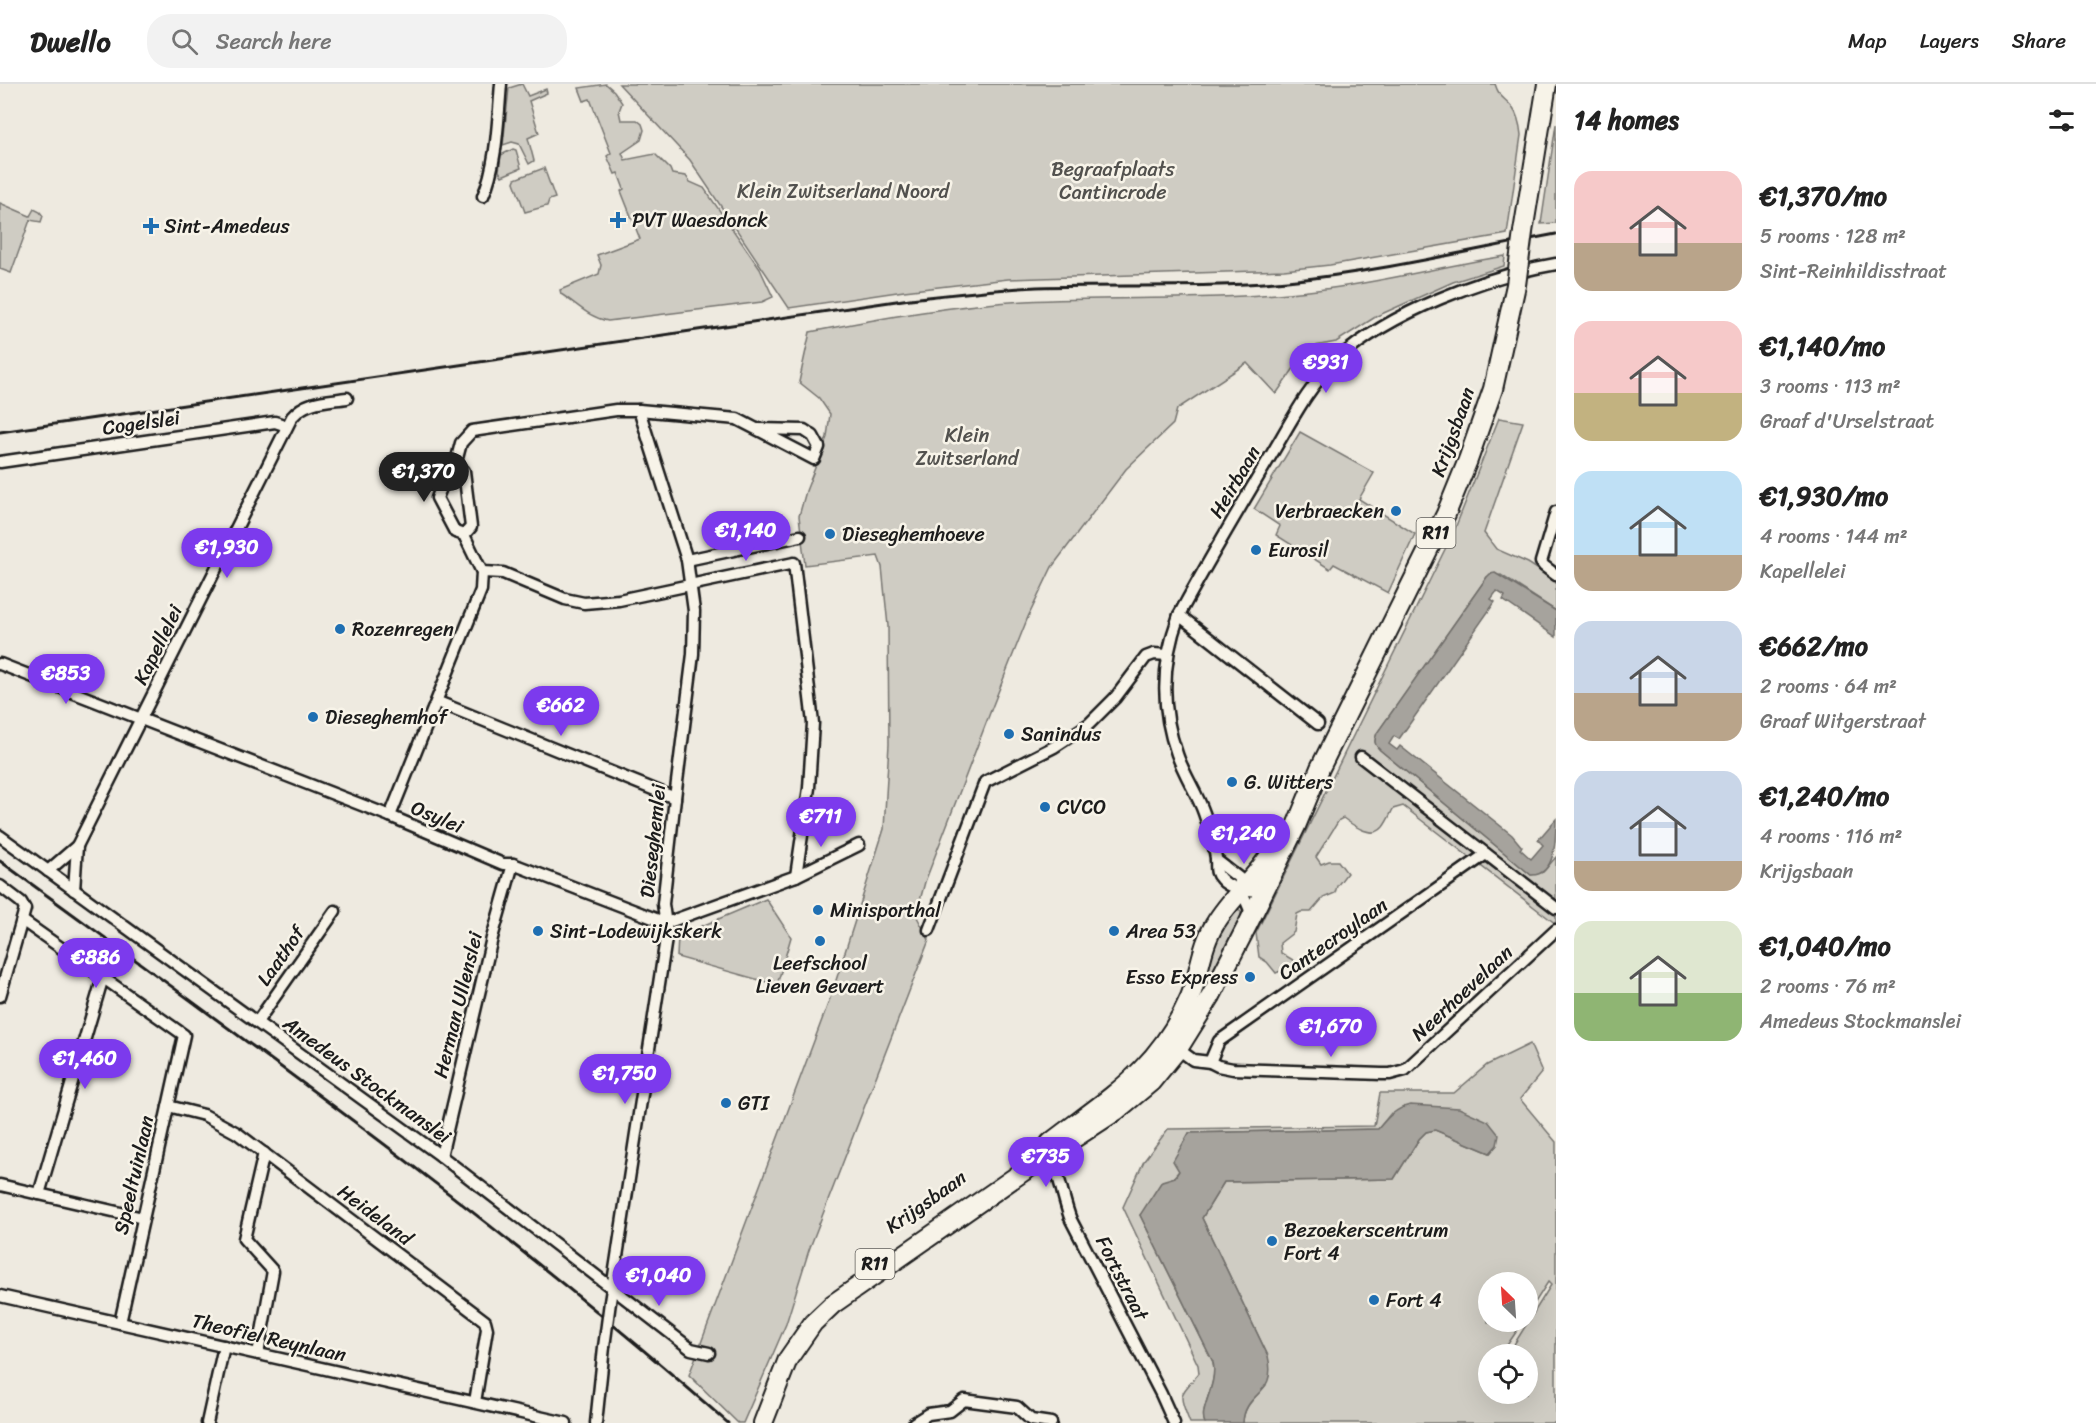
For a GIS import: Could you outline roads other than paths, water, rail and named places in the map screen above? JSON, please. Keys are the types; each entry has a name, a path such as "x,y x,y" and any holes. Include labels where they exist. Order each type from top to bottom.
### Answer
{"main road":[{"name":"Krijgsbaan","path":"754,1423 773,1371 785,1347 817,1308 843,1287 1135,1096 1178,1049 1211,996 1296,826 1320,768 1458,486 1492,389 1516,285 1547,84"},
{"name":"Krijgsbaan","path":"763,1423 788,1359 813,1323 833,1304 1024,1171 1132,1080 1158,1052 1190,997 1207,937 1226,906 1269,858 1309,783 1320,768"}],"street":[{"path":"483,196 488,185 501,84"},
{"name":"Heirbaan","path":"1252,915 1239,878 1216,860 1204,812 1170,732 1164,694 1167,655 1169,642 1179,615 1290,424 1318,380 1337,360 1388,325 1448,295 1497,277 1556,264"},
{"name":"Kapellelei","path":"48,871 77,846 286,426 296,412 306,405 347,398"},
{"path":"390,816 438,702 481,590 482,572 464,535 455,532 437,498 449,468 456,462 461,443 472,431 616,410 639,410 737,419 814,459 819,447 813,436 804,430 758,429"},
{"name":"Dieseghemlei","path":"596,1423 611,1288 667,932 663,904 693,654 694,611 687,560 639,410"},
{"name":"Cogelslei","path":"0,462 275,422 286,426"},
{"path":"456,462 464,471 471,526 464,535"},
{"path":"1556,512 1541,556 1544,566 1556,575"},
{"path":"687,560 800,536"},
{"path":"482,572 503,573 565,599 584,603 619,600 794,563 813,723 808,788 796,876"},
{"path":"1179,615 1318,724"},
{"path":"929,930 985,782 1074,734 1115,698 1146,657 1154,654 1167,655"},
{"name":"Osylei","path":"0,663 390,816 503,864 513,864 666,923"},
{"path":"438,702 675,798"},
{"path":"1361,757 1556,908"},
{"name":"Amedeus Stockmanslei","path":"0,836 441,1156 691,1349 709,1353"},
{"path":"666,923 796,876 859,845"},
{"name":"Kapellelei","path":"74,890 77,846"},
{"name":"Cantecroylaan","path":"1210,1062 1219,1041 1486,854"},
{"name":"Herman Ullenslei","path":"441,1156 492,938 513,864"},
{"path":"0,886 24,904 25,909 23,921 4,968 0,996"},
{"path":"1241,889 1264,891"},
{"name":"Laathof","path":"257,1022 335,911"},
{"path":"23,921 103,977 39,1194"},
{"name":"Neerhoevelaan","path":"1178,1049 1193,1060 1233,1069 1382,1074 1405,1070 1556,930"},
{"name":"Speeltuinlaan","path":"103,977 184,1035 120,1323"},
{"name":"Heideland","path":"168,1106 204,1115 237,1133 485,1321 487,1329 475,1402"},
{"name":"Fortstraat","path":"1047,1152 1055,1164 1071,1220 1174,1423"},
{"path":"258,1354 273,1270 244,1239 264,1153"},
{"path":"0,1185 143,1218"},
{"name":"Theofiel Reynlaan","path":"0,1296 475,1402 531,1419 566,1423"},
{"path":"207,1423 224,1346"},
{"path":"914,1423 928,1414 950,1411 964,1400 1017,1407 1031,1422 1051,1423"}],"railway":[{"path":"0,432 910,299 1037,287 1225,285 1287,281 1388,267 1556,234"},
{"path":"0,861 278,1065 462,1204 641,1348 728,1423"}],"place":[{"name":"PVT Waesdonck","path":"618,220"},
{"name":"Sint-Amedeus","path":"151,226"},
{"name":"Verbraecken","path":"1396,511"},
{"name":"Dieseghemhoeve","path":"830,534"},
{"name":"Eurosil","path":"1256,550"},
{"name":"Rozenregen","path":"340,629"},
{"name":"Dieseghemhof","path":"313,717"},
{"name":"Sanindus","path":"1009,734"},
{"name":"G. Witters","path":"1232,782"},
{"name":"CVCO","path":"1045,807"},
{"name":"Minisporthal","path":"818,910"},
{"name":"Sint-Lodewijkskerk","path":"538,931"},
{"name":"Area 53","path":"1114,931"},
{"name":"Leefschool Lieven Gevaert","path":"820,941"},
{"name":"Esso Express","path":"1250,977"},
{"name":"GTI","path":"726,1103"},
{"name":"Bezoekerscentrum Fort 4","path":"1272,1241"},
{"name":"Fort 4","path":"1374,1300"}],"park label":[{"name":"Begraafplaats Cantincrode","path":"1113,180"},
{"name":"Klein Zwitserland Noord","path":"843,191"},
{"name":"Klein Zwitserland","path":"967,446"}]}
